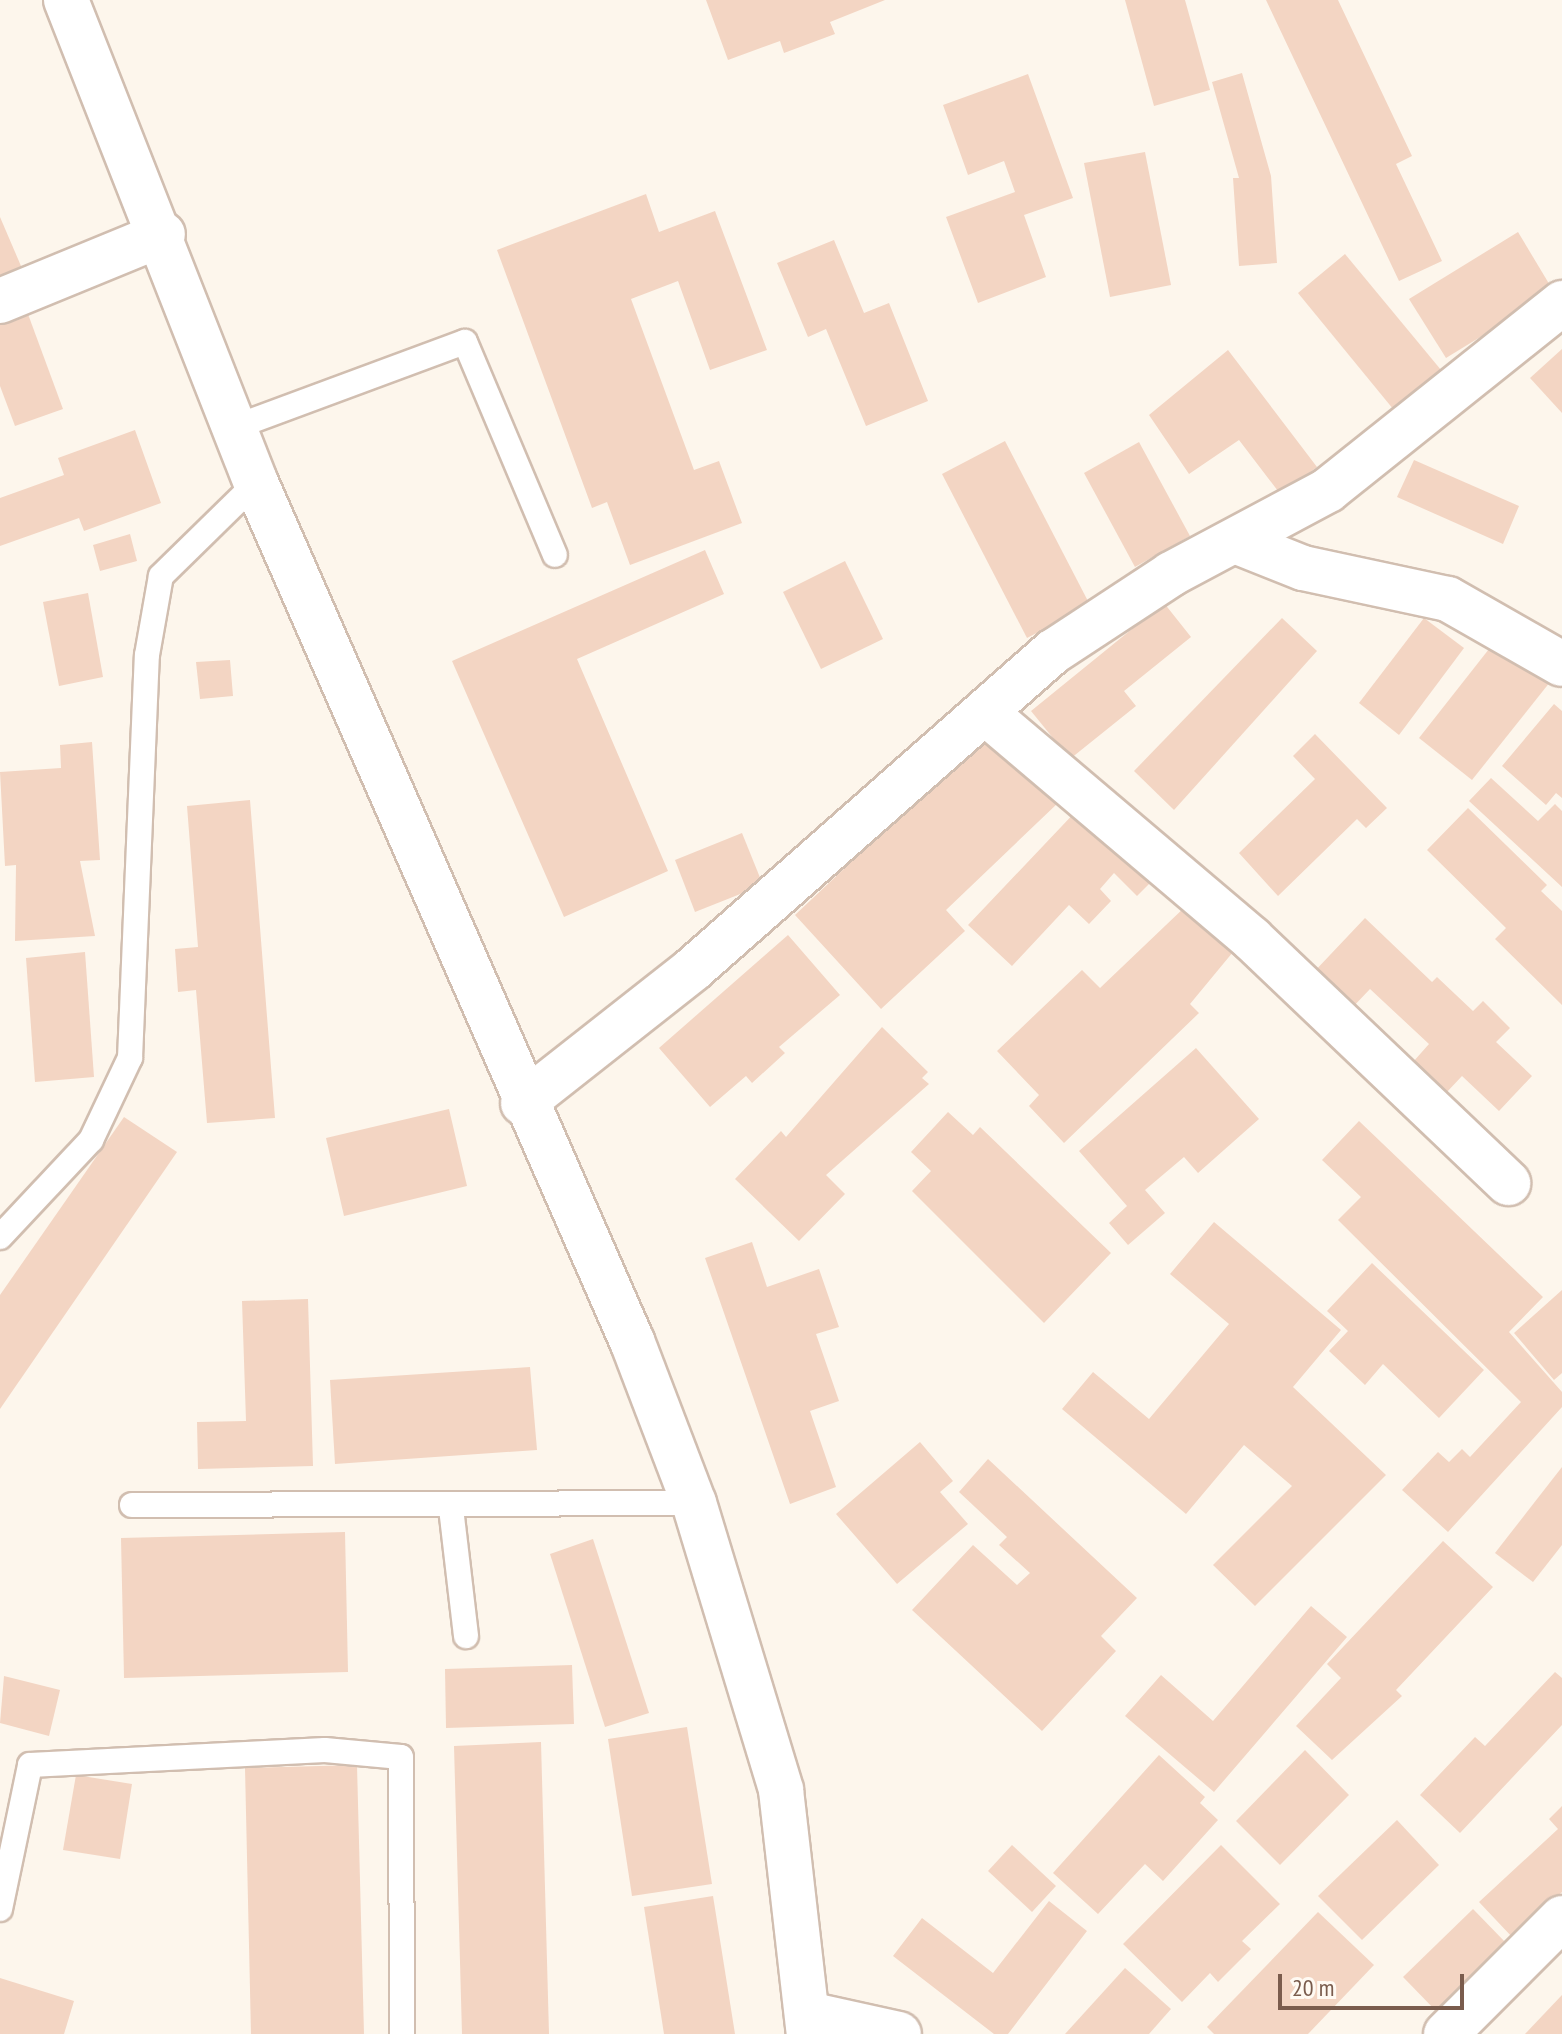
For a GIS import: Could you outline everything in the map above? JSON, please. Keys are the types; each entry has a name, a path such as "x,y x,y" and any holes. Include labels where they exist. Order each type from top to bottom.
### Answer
{"street":[{"path":"66,0 163,234 256,483 523,1103 632,1341 694,1503 781,1790 809,2024 899,2034"},
{"path":"0,301 163,234"},
{"path":"523,1103 693,969 988,715 1054,651 1235,541 1328,490 1562,303"},
{"path":"1235,541 1303,568 1448,599 1562,664"},
{"path":"988,715 1252,939 1508,1183"},
{"path":"1446,2034 1562,1918"}],"lane":[{"path":"235,427 465,342 555,555"},
{"path":"0,1237 91,1140 130,1058 147,655 161,576 256,483"},
{"path":"132,1505 451,1508 694,1503"},
{"path":"451,1508 466,1636"},
{"path":"0,1909 30,1765 325,1750 401,1757 402,2034"}],"building":[{"path":"706,0 885,0 830,22 835,34 784,53 780,41 728,60"},
{"path":"1125,0 1185,0 1210,90 1154,106"},
{"path":"1266,0 1338,0 1412,156 1396,164 1442,261 1399,281"},
{"path":"1242,73 1271,176 1277,263 1239,266 1233,178 1239,178 1212,82"},
{"path":"1028,74 1073,198 1024,215 1046,277 978,303 946,217 1015,192 1004,161 968,175 943,105"},
{"path":"1145,152 1171,285 1110,297 1084,163"},
{"path":"646,194 659,232 715,211 767,350 710,370 678,281 631,299 694,470 719,461 742,523 630,565 607,502 592,508 497,250"},
{"path":"0,217 24,273 0,283"},
{"path":"1518,232 1554,292 1446,358 1409,299"},
{"path":"834,240 864,313 889,303 928,401 866,426 826,329 808,337 777,263"},
{"path":"1345,254 1446,376 1398,415 1298,293"},
{"path":"25,306 63,409 15,426 0,386 0,315"},
{"path":"1562,349 1562,413 1530,378"},
{"path":"1228,350 1317,467 1281,495 1239,440 1189,474 1149,415"},
{"path":"135,430 161,503 84,531 79,518 0,546 0,498 64,475 58,458"},
{"path":"1005,441 1090,605 1027,638 942,474"},
{"path":"1139,442 1190,536 1135,567 1084,473"},
{"path":"1414,460 1519,506 1503,544 1397,497"},
{"path":"130,534 137,561 100,571 93,545"},
{"path":"705,550 724,594 577,659 668,871 564,917 452,661"},
{"path":"845,561 883,639 821,669 783,592"},
{"path":"88,593 103,677 59,686 43,602"},
{"path":"1164,603 1191,637 1124,691 1136,706 1070,759 1031,711"},
{"path":"1282,618 1317,651 1174,810 1134,771"},
{"path":"1424,618 1464,648 1399,735 1359,703"},
{"path":"1500,635 1554,677 1472,780 1419,738"},
{"path":"230,660 233,696 200,699 196,662"},
{"path":"1554,704 1562,711 1562,798 1556,793 1546,805 1502,766"},
{"path":"990,731 1059,802 946,910 965,931 881,1009 795,915"},
{"path":"1315,734 1387,808 1366,828 1357,819 1278,896 1239,853 1315,779 1293,756"},
{"path":"92,742 100,860 80,861 95,936 15,941 16,865 5,866 0,772 61,768 60,745"},
{"path":"1491,778 1538,821 1555,804 1562,811 1562,887 1469,801"},
{"path":"250,800 275,1118 207,1123 196,990 178,992 175,949 198,947 187,806"},
{"path":"1079,808 1154,879 1137,896 1114,873 1100,889 1111,901 1089,924 1069,905 1012,966 968,925"},
{"path":"1468,808 1547,885 1541,891 1562,911 1562,1005 1495,939 1506,928 1427,850"},
{"path":"742,833 763,885 695,912 675,860"},
{"path":"1187,905 1233,952 1190,1004 1199,1013 1064,1143 1029,1106 1039,1095 997,1051 1082,970 1100,988"},
{"path":"1365,918 1432,982 1437,977 1473,1011 1483,1001 1510,1028 1496,1042 1532,1076 1499,1111 1462,1076 1446,1093 1413,1062 1429,1044 1370,989 1350,1010 1312,974"},
{"path":"788,935 840,995 779,1047 785,1053 752,1083 746,1076 710,1107 659,1048"},
{"path":"85,952 94,1077 35,1082 26,958"},
{"path":"882,1027 928,1072 922,1078 929,1084 826,1175 845,1194 799,1241 735,1179 781,1131 786,1137"},
{"path":"1196,1048 1259,1119 1198,1173 1184,1157 1145,1190 1165,1213 1128,1245 1109,1223 1127,1206 1079,1151"},
{"path":"449,1109 467,1186 344,1216 326,1138"},
{"path":"948,1112 973,1135 980,1127 1111,1253 1044,1323 912,1191 931,1171 911,1152"},
{"path":"124,1117 177,1152 0,1409 0,1295"},
{"path":"1359,1121 1543,1297 1509,1332 1562,1392 1562,1407 1448,1532 1402,1490 1438,1452 1449,1462 1462,1449 1470,1457 1521,1402 1338,1220 1361,1197 1322,1160"},
{"path":"1214,1222 1341,1330 1293,1387 1386,1475 1255,1606 1213,1565 1292,1486 1244,1445 1186,1514 1062,1409 1093,1372 1149,1419 1229,1324 1170,1274"},
{"path":"752,1242 767,1287 819,1269 839,1327 816,1334 839,1401 810,1411 836,1487 790,1504 705,1258"},
{"path":"1372,1263 1484,1370 1439,1418 1383,1364 1365,1385 1329,1351 1348,1331 1327,1311"},
{"path":"1562,1290 1562,1373 1554,1380 1514,1333"},
{"path":"308,1299 313,1466 198,1469 197,1422 246,1421 242,1301"},
{"path":"530,1367 537,1450 335,1464 330,1380"},
{"path":"920,1442 953,1481 940,1492 968,1524 897,1584 836,1514"},
{"path":"988,1459 1137,1598 1101,1636 1116,1651 1042,1731 912,1610 973,1545 1017,1585 1030,1573 999,1545 1007,1537 959,1492"},
{"path":"1562,1467 1562,1545 1533,1582 1495,1553"},
{"path":"345,1532 348,1672 124,1678 121,1538"},
{"path":"593,1539 649,1713 605,1727 550,1554"},
{"path":"1443,1541 1493,1587 1396,1690 1402,1696 1332,1760 1296,1726 1341,1678 1327,1664"},
{"path":"1311,1606 1347,1637 1214,1792 1125,1716 1161,1675 1213,1721"},
{"path":"572,1665 574,1724 446,1728 445,1669"},
{"path":"1555,1672 1562,1678 1562,1725 1460,1833 1420,1795 1475,1737 1485,1746"},
{"path":"4,1676 60,1690 49,1736 0,1723"},
{"path":"687,1727 712,1884 632,1896 608,1739"},
{"path":"541,1742 549,2034 462,2034 454,1746"},
{"path":"1305,1750 1349,1795 1280,1865 1236,1821"},
{"path":"1159,1755 1205,1797 1200,1803 1218,1820 1163,1881 1145,1864 1098,1914 1053,1873"},
{"path":"357,1765 364,2034 251,2034 245,1768"},
{"path":"76,1775 132,1784 120,1859 63,1850"},
{"path":"1562,1806 1562,1892 1513,1938 1479,1902 1558,1829 1549,1819"},
{"path":"1397,1820 1439,1865 1362,1940 1318,1896"},
{"path":"1012,1845 1056,1886 1032,1912 988,1871"},
{"path":"1221,1845 1280,1904 1242,1941 1251,1949 1218,1982 1210,1973 1182,2002 1123,1944"},
{"path":"713,1896 735,2034 664,2034 644,1907"},
{"path":"1049,1901 1087,1931 1008,2034 994,2034 893,1956 922,1918 993,1973"},
{"path":"1473,1909 1508,1945 1438,2013 1403,1977"},
{"path":"1318,1912 1374,1965 1308,2034 1214,2034 1207,2027"},
{"path":"1125,1968 1171,2009 1149,2034 1065,2034"},
{"path":"0,1978 74,2001 64,2034 0,2034"},
{"path":"1562,1995 1562,2034 1525,2034"}]}
